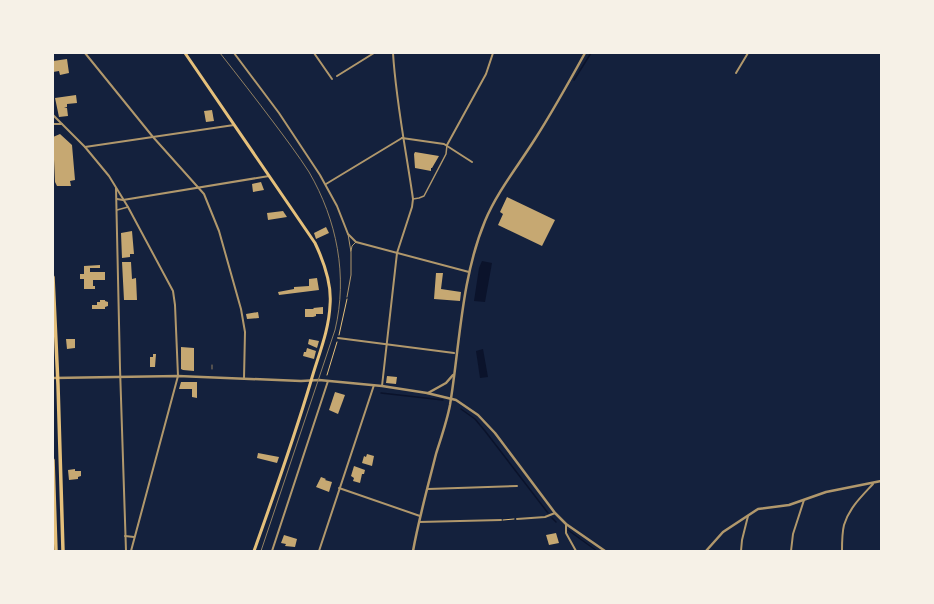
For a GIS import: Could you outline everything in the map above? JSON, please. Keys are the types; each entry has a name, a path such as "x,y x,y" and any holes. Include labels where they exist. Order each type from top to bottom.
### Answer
{"main road":[{"path":"185,53 315,243 325,267 330,293 327,327 311,381 254,551"},
{"path":"53,277 55,378 63,551"},
{"path":"53,460 56,551"}],"street":[{"path":"85,53 153,137 204,194 219,231 241,309 245,332 244,378"},
{"path":"234,53 295,136 326,184 337,206 348,234 356,242 469,272"},
{"path":"314,53 332,79"},
{"path":"337,76 374,53"},
{"path":"382,386 397,253 412,207 413,198 402,138 392,53"},
{"path":"413,198 424,196 446,154 447,145 486,74 493,53"},
{"path":"413,551 420,516 449,411 453,374 469,272 476,246 495,201 546,123 585,53"},
{"path":"736,73 748,53"},
{"path":"53,115 101,165 128,207 173,291 178,376 131,551"},
{"path":"53,124 62,124"},
{"path":"85,147 234,125"},
{"path":"326,184 402,138 447,145 472,162"},
{"path":"117,199 123,200 269,176"},
{"path":"116,187 120,377 126,551"},
{"path":"117,210 128,207"},
{"path":"338,338 454,353"},
{"path":"427,393 446,383 453,374"},
{"path":"55,378 178,376 311,381 319,380 382,386 450,398 470,408 496,433 555,513 566,524 605,551"},
{"path":"272,551 328,381"},
{"path":"319,551 374,385"},
{"path":"706,551 723,532 758,509 789,505 832,490 873,484 881,481"},
{"path":"842,551 844,525 850,512 854,505 873,484"},
{"path":"428,489 517,486"},
{"path":"339,488 420,516"},
{"path":"791,551 793,534 804,500"},
{"path":"517,519 545,517 555,513"},
{"path":"741,551 748,515"},
{"path":"419,522 501,520"},
{"path":"566,524 566,533 576,551"},
{"path":"125,536 134,538"}],"lane":[{"path":"347,297 351,275 351,252 348,234"},
{"path":"351,252 352,246 356,242"}],"path":[{"path":"327,375 346,308 347,297"},
{"path":"501,520 517,519"}],"water":[{"path":"482,261 492,263 485,302 474,301 479,268"},
{"path":"483,349 488,377 480,378 476,351"}],"building":[{"path":"67,59 69,73 60,75 59,71 53,72 53,61"},
{"path":"76,95 77,103 67,104 67,107 64,107 67,108 68,116 59,117 55,98"},
{"path":"212,110 214,121 206,122 204,111"},
{"path":"60,134 72,145 75,180 70,181 71,186 57,186 55,182 53,137"},
{"path":"415,152 439,156 431,168 431,171 415,168"},
{"path":"261,182 264,190 253,192 252,184"},
{"path":"507,197 555,220 542,246 498,225 503,214 500,212"},
{"path":"283,211 287,217 268,220 267,213"},
{"path":"326,227 329,233 316,239 314,233"},
{"path":"132,231 134,254 130,254 130,257 122,258 121,233"},
{"path":"122,262 131,262 132,279 136,278 137,300 124,300"},
{"path":"100,265 100,268 90,268 90,272 105,272 105,280 93,280 93,286 95,286 95,289 84,289 84,279 80,279 80,274 84,274 84,266"},
{"path":"436,273 443,273 441,289 461,292 460,301 434,299"},
{"path":"317,278 319,290 279,295 278,292 294,289 294,287 309,286 309,279"},
{"path":"100,300 105,300 108,302 108,306 105,307 105,309 92,309 92,305 97,305 97,302 100,302"},
{"path":"323,307 323,314 316,314 316,316 313,317 305,317 305,309"},
{"path":"258,312 259,318 247,319 246,314"},
{"path":"66,339 75,339 75,348 67,349"},
{"path":"309,339 319,341 317,348 308,344"},
{"path":"181,347 194,348 194,371 181,369"},
{"path":"307,348 316,351 314,359 303,356"},
{"path":"153,354 156,354 155,367 150,367 150,357 153,357"},
{"path":"387,376 397,377 396,384 386,383"},
{"path":"181,382 197,382 197,398 192,397 192,389 179,389"},
{"path":"335,392 345,395 338,414 329,410"},
{"path":"258,453 279,457 277,463 257,458"},
{"path":"367,454 374,456 372,466 362,463 364,456 366,457"},
{"path":"354,466 365,470 364,474 362,474 360,483 353,481 354,478 351,476"},
{"path":"75,469 75,471 81,471 81,476 78,477 78,479 69,480 68,470"},
{"path":"321,477 332,482 329,492 316,487"},
{"path":"556,533 559,543 549,545 546,535"},
{"path":"284,535 297,539 295,547 285,546 286,544 281,543"}],"waterway":[{"path":"574,80 591,53"},
{"path":"381,393 443,400"},
{"path":"461,409 475,419 548,513"},
{"path":"552,518 556,522"},
{"path":"568,530 597,551"}],"tram line":[{"path":"220,53 309,172 327,209 333,229 340,269 339,310 335,330 261,551"}]}
